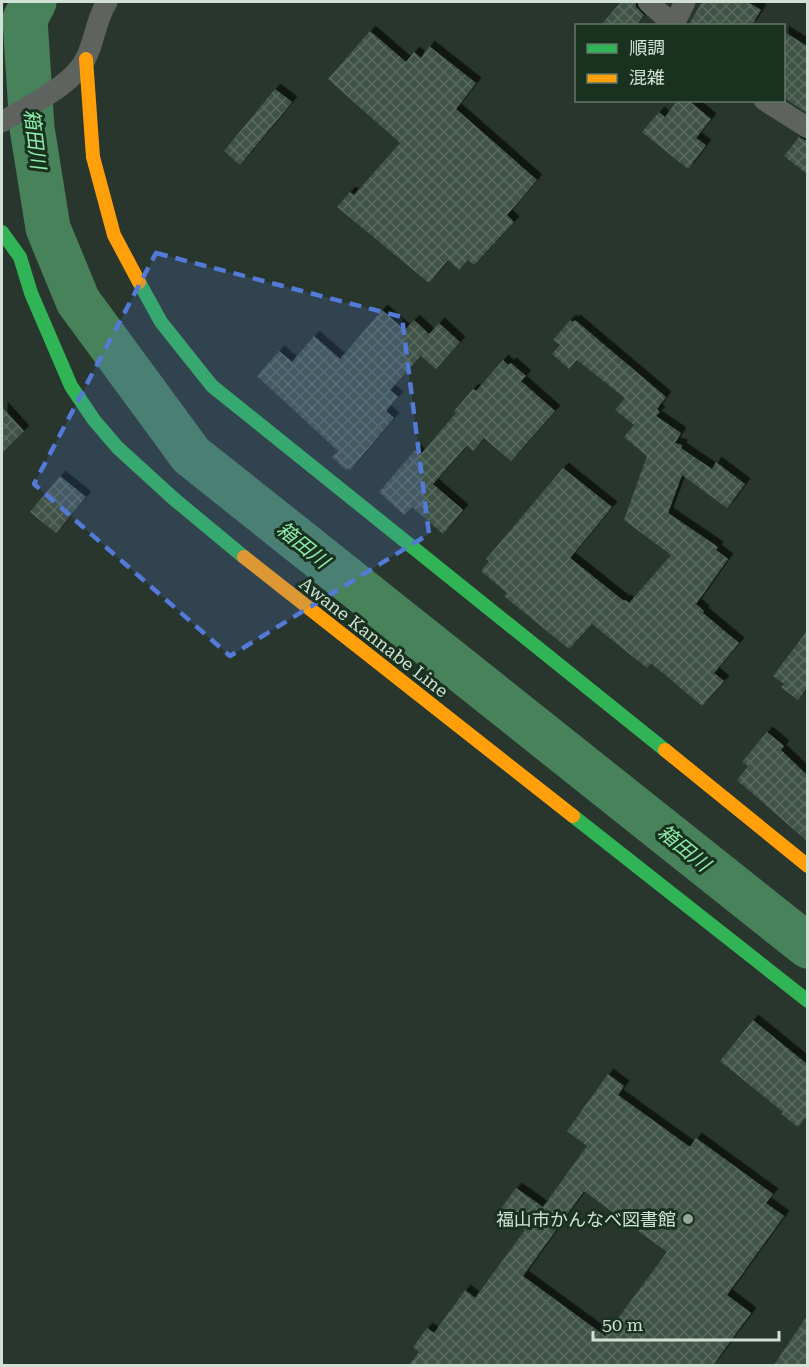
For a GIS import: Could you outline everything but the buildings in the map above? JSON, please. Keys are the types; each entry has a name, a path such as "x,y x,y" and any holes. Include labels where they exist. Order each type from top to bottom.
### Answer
{"main road":[{"path":"86,59 93,157 114,235 161,322 212,386 807,866"},
{"name":"Awane Kannabe Line","path":"2,232 20,257 39,313 72,386 94,420 117,447 174,499 268,577 807,1001"}],"street":[{"path":"2,122 68,81 86,59 99,14 107,2"},
{"path":"648,2 674,24"},
{"path":"675,24 686,2"},
{"path":"768,102 807,128"}],"highlighted area":[{"path":"156,253 402,317 429,534 230,656 34,484"}],"waterway":[{"name":"箱田川","path":"34,2 25,19 32,128 48,228 78,301 191,455 808,946"}],"traffic: fast":[{"path":"2,232 20,257 31,293 71,386 94,420 117,447 174,499 244,557"},
{"path":"139,282 161,322 212,386 665,750"},
{"path":"573,816 808,1001"}],"traffic: slow":[{"path":"86,59 93,157 114,235 139,282"},
{"path":"244,557 573,816"},
{"path":"665,750 808,866"}],"place":[{"name":"福山市かんなべ図書館","path":"688,1219"}]}
